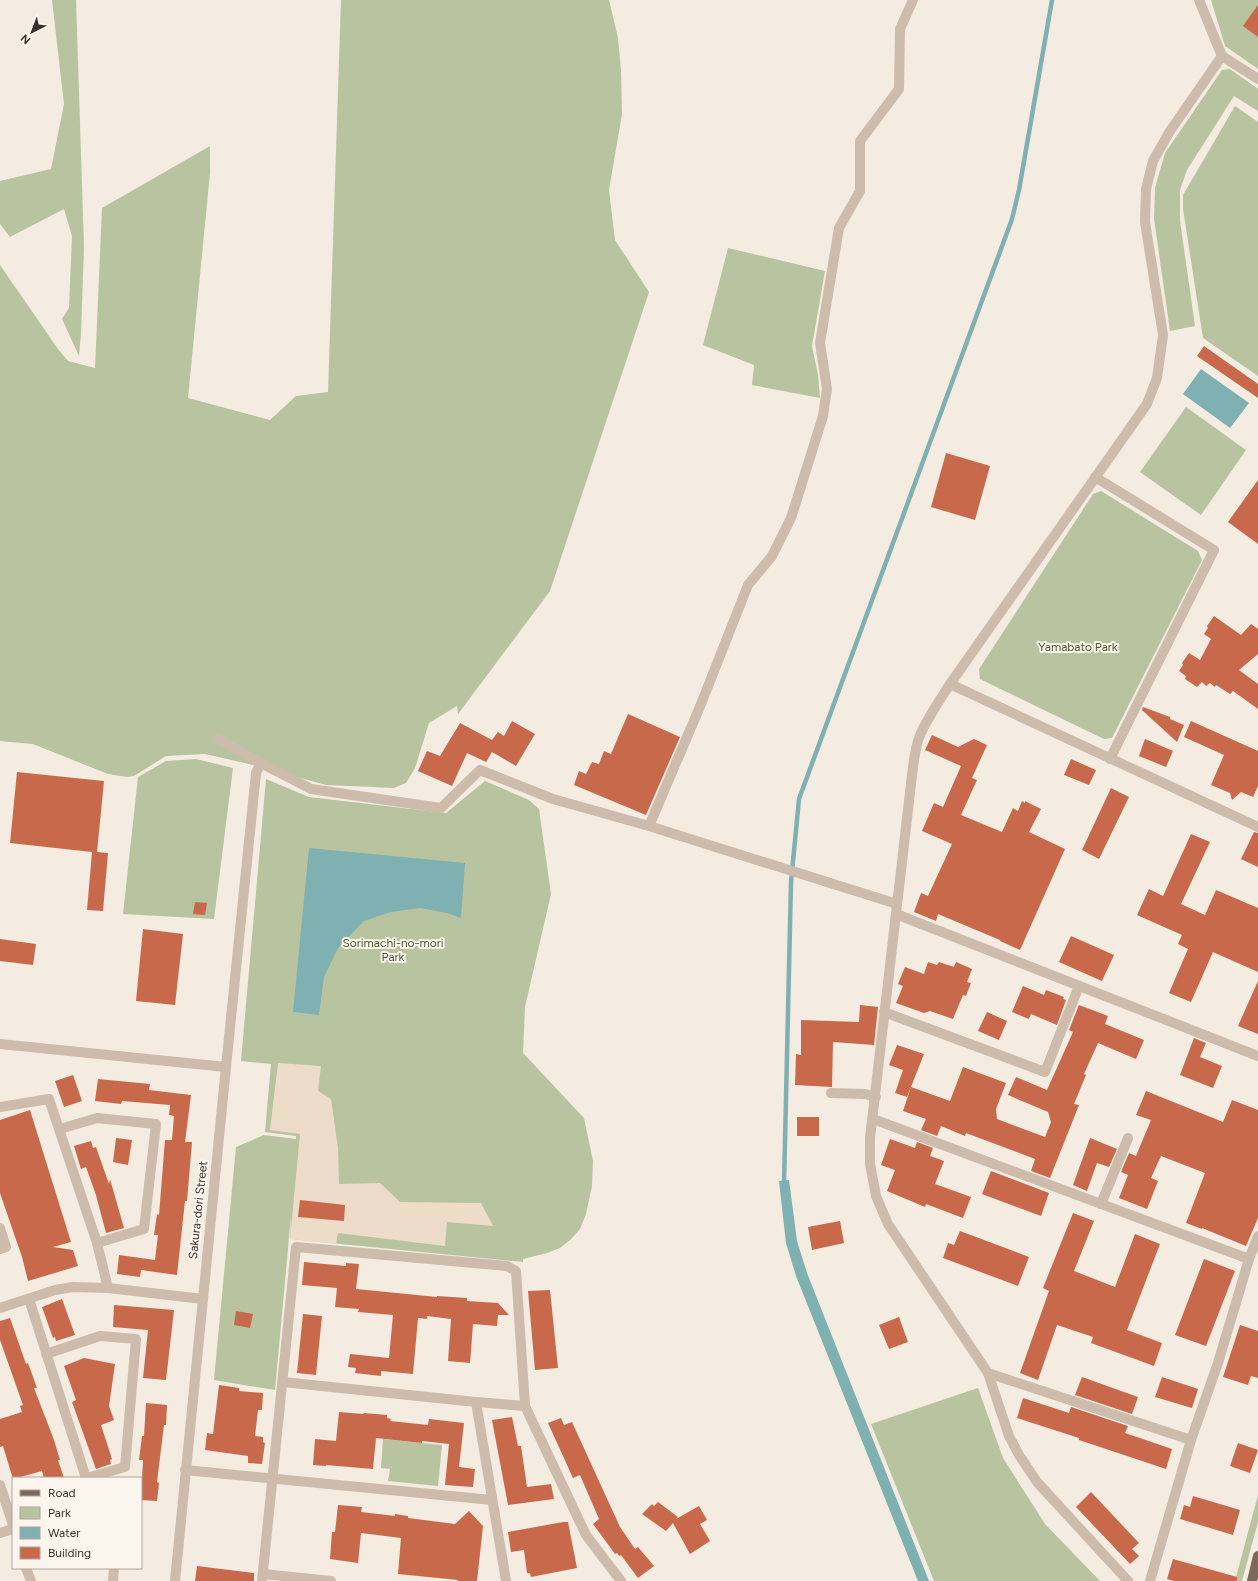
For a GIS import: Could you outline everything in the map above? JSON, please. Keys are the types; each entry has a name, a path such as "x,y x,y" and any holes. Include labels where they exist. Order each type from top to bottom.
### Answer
{"main road":[{"path":"1252,1581 1258,1556"}],"street":[{"path":"649,826 699,709 748,585 772,556 791,518 823,416 827,389 820,344 839,228 860,191 860,142 899,89 900,29 913,0"},
{"path":"1199,0 1222,56 1258,79"},
{"path":"1128,1581 1037,1482 1019,1456 1009,1436 988,1373 888,1224 876,1196 870,1164 870,1138 876,1097 884,1012 914,756 920,735 950,684 1147,404 1157,378 1163,336 1145,222 1146,189 1153,161 1170,131 1222,56"},
{"path":"1095,477 1214,550 1110,759"},
{"path":"950,684 1258,827"},
{"path":"219,739 311,789 440,808 480,770 553,799 649,826 803,874 896,909 1079,986 1258,1056"},
{"name":"Sakura-dori Street","path":"175,1581 256,773 261,763"},
{"path":"884,1012 1045,1072 1079,986"},
{"path":"0,1044 226,1067"},
{"path":"831,1094 865,1094 876,1097"},
{"path":"0,1107 49,1099 97,1243 108,1288"},
{"path":"60,1129 96,1118 156,1124 144,1229 97,1243"},
{"path":"873,1119 1249,1259"},
{"path":"1101,1204 1128,1138"},
{"path":"0,1228 6,1247 0,1249"},
{"path":"1150,1581 1191,1440 1218,1363 1249,1259 1258,1236"},
{"path":"331,1581 262,1578 296,1247 507,1266 516,1272 525,1406 586,1534 620,1581"},
{"path":"0,1308 55,1290 73,1287 108,1288 203,1299"},
{"path":"29,1299 86,1477"},
{"path":"46,1354 100,1336 136,1339 125,1467 90,1477"},
{"path":"988,1373 1191,1440"},
{"path":"283,1382 525,1406"},
{"path":"476,1402 506,1581"},
{"path":"185,1470 492,1500"},
{"path":"0,1485 12,1522"},
{"path":"0,1533 12,1529"},
{"path":"26,1569 31,1581"},
{"path":"113,1581 114,1569"}],"green space":[{"path":"52,0 76,0 84,247 79,356 62,319 69,308 72,236 64,209 10,237 0,224 0,181 51,169 64,104"},
{"path":"341,0 609,0 618,38 621,70 622,114 609,190 615,240 649,292 550,591 458,714 457,706 429,723 415,768 406,783 394,788 326,785 249,764 205,754 166,756 134,776 127,777 108,774 33,744 0,741 0,265 58,349 68,361 95,368 102,208 210,146 210,173 188,398 270,420 296,396 328,392"},
{"path":"1211,0 1258,0 1258,69 1225,46"},
{"path":"1230,69 1258,89 1258,111 1234,96 1187,170 1180,190 1180,221 1195,326 1170,331 1154,219 1155,188 1165,153 1222,70"},
{"path":"1235,106 1258,122 1258,376 1203,338 1183,209 1183,195"},
{"path":"728,248 825,271 812,346 818,375 820,398 752,385 754,365 703,345"},
{"path":"1186,407 1246,450 1201,515 1140,472"},
{"name":"Yamabato Park","path":"1101,491 1198,551 1202,560 1112,738 1104,739 980,679 979,669 1093,494"},
{"path":"196,759 233,768 214,919 123,914 138,777 166,761"},
{"name":"Sorimachi-no-mori Park","path":"266,779 309,797 446,813 485,781 529,800 539,809 551,894 525,1007 523,1053 584,1118 593,1161 592,1186 586,1214 580,1229 560,1248 523,1259 523,1262 290,1239 291,1216 275,1390 214,1380 236,1147 264,1135 296,1139 296,1136 265,1132 271,1064 241,1061"},
{"path":"978,1388 1003,1458 1045,1524 1100,1581 934,1581 871,1424"},
{"path":"383,1439 442,1445 438,1486 388,1481 390,1469 381,1468"},
{"path":"1258,1495 1258,1522 1242,1581 1235,1581"}],"shaded area":[{"path":"278,1063 321,1066 318,1091 331,1099 338,1148 339,1184 380,1183 400,1202 481,1203 493,1226 447,1222 445,1246 338,1233 336,1244 290,1239 300,1134 270,1130"}],"water":[{"path":"1201,369 1249,403 1230,428 1183,394"},
{"path":"309,848 465,863 461,918 447,913 420,908 391,912 364,921 338,948 324,977 319,1015 293,1012"},
{"path":"789,1180 797,1241 807,1273 929,1581 918,1581 796,1276 786,1243 779,1181"}],"building":[{"path":"1258,5 1258,37 1243,26"},
{"path":"1204,346 1258,384 1258,398 1197,356"},
{"path":"946,453 990,466 975,520 931,507"},
{"path":"1258,480 1258,544 1228,522"},
{"path":"1214,616 1241,635 1251,624 1258,629 1258,654 1239,670 1258,684 1258,709 1233,691 1230,694 1216,685 1215,687 1210,683 1206,686 1202,682 1197,687 1185,679 1186,676 1179,671 1183,665 1182,663 1189,653 1200,660 1211,639 1204,634 1208,628 1207,626"},
{"path":"1143,707 1170,717 1170,719 1184,725 1177,742 1142,710"},
{"path":"628,714 680,737 646,815 574,785 579,771 586,774 592,762 599,764 604,751 611,754"},
{"path":"512,721 535,734 516,766 492,752 486,762 467,753 452,786 418,771 427,751 440,756 460,723 492,740 498,732 504,736"},
{"path":"1191,721 1258,751 1258,786 1253,797 1241,792 1232,800 1230,793 1211,785 1224,755 1184,737"},
{"path":"932,735 958,747 974,739 987,745 972,778 977,780 961,815 1002,832 1013,808 1018,811 1022,801 1025,803 1025,801 1041,809 1029,832 1065,849 1020,950 938,914 936,921 914,912 921,893 928,896 952,844 922,831 934,803 943,807 961,766 925,750"},
{"path":"1145,739 1173,751 1166,767 1139,756"},
{"path":"1071,759 1096,770 1089,785 1064,775"},
{"path":"17,772 104,781 97,852 108,853 103,911 87,910 92,852 10,843"},
{"path":"1111,788 1129,797 1099,859 1082,850"},
{"path":"1254,832 1258,833 1258,867 1241,859"},
{"path":"1191,834 1210,842 1181,904 1205,915 1216,890 1258,908 1258,972 1213,952 1191,1002 1169,993 1188,949 1178,944 1182,935 1137,915 1149,889 1163,896"},
{"path":"195,902 207,903 205,915 193,914"},
{"path":"143,929 183,934 175,1005 136,1001"},
{"path":"1071,936 1114,955 1102,981 1059,962"},
{"path":"0,939 36,944 33,965 0,961"},
{"path":"928,962 937,965 939,962 954,967 956,962 972,969 967,982 971,983 966,996 963,995 953,1019 930,1011 924,1013 896,1003 903,986 898,984 905,967 924,974"},
{"path":"1258,981 1258,1034 1238,1026"},
{"path":"1023,986 1044,995 1046,990 1064,997 1063,999 1066,1000 1057,1025 1031,1014 1029,1019 1012,1012"},
{"path":"860,1005 878,1007 874,1045 833,1042 832,1087 795,1085 796,1054 801,1055 801,1020 859,1022"},
{"path":"1079,1005 1108,1016 1105,1024 1144,1040 1136,1059 1098,1043 1084,1074 1086,1075 1074,1104 1079,1105 1050,1178 1031,1171 1035,1159 966,1133 965,1136 941,1126 937,1136 921,1130 926,1119 903,1111 911,1087 950,1101 963,1067 1006,1083 996,1109 997,1119 1045,1137 1051,1122 1048,1112 1008,1095 1016,1077 1047,1090 1073,1032 1069,1030"},
{"path":"987,1012 1007,1021 999,1040 978,1031"},
{"path":"1194,1038 1206,1043 1200,1057 1222,1066 1213,1088 1180,1075"},
{"path":"897,1045 924,1054 907,1097 895,1093 903,1070 889,1065"},
{"path":"73,1075 82,1101 64,1107 55,1081"},
{"path":"98,1079 150,1084 149,1090 191,1095 185,1142 192,1142 187,1201 185,1201 177,1275 141,1270 140,1277 117,1274 119,1255 155,1260 158,1235 154,1235 157,1214 159,1215 165,1140 172,1140 174,1116 169,1115 170,1105 122,1101 121,1104 95,1101"},
{"path":"1146,1091 1223,1122 1232,1100 1258,1110 1258,1218 1246,1246 1186,1223 1205,1173 1161,1156 1151,1178 1158,1181 1147,1209 1119,1198 1128,1175 1121,1172 1129,1153 1136,1156 1151,1120 1136,1115"},
{"path":"30,1110 71,1242 53,1247 73,1250 78,1266 28,1281 22,1257 0,1193 0,1120"},
{"path":"797,1117 819,1117 819,1136 797,1136"},
{"path":"116,1138 132,1140 128,1165 113,1162"},
{"path":"1090,1138 1117,1149 1109,1167 1097,1163 1087,1191 1073,1185"},
{"path":"890,1139 915,1148 917,1142 933,1148 930,1156 944,1161 935,1184 971,1197 963,1218 926,1204 925,1207 887,1191 895,1170 881,1165"},
{"path":"91,1141 93,1148 96,1147 109,1184 110,1179 124,1228 106,1233 96,1195 86,1167 81,1169 74,1146"},
{"path":"991,1171 1049,1193 1041,1216 982,1194"},
{"path":"300,1200 345,1205 344,1221 298,1217"},
{"path":"1073,1213 1094,1221 1074,1271 1115,1287 1135,1234 1160,1244 1127,1330 1162,1343 1154,1366 1091,1343 1093,1337 1057,1325 1038,1380 1020,1373 1049,1291 1043,1288"},
{"path":"840,1221 844,1243 812,1250 808,1227"},
{"path":"960,1231 1029,1257 1018,1286 943,1258 948,1243 954,1245"},
{"path":"1204,1259 1235,1271 1206,1346 1175,1335"},
{"path":"304,1262 346,1266 346,1263 359,1264 356,1289 437,1297 467,1298 467,1301 498,1303 509,1315 498,1315 497,1326 473,1324 470,1363 448,1361 451,1319 427,1316 427,1319 418,1318 413,1374 381,1371 381,1376 355,1373 356,1368 348,1367 350,1354 389,1358 393,1315 358,1312 359,1309 335,1307 337,1288 302,1285"},
{"path":"550,1290 558,1368 535,1370 528,1291"},
{"path":"62,1299 75,1335 56,1341 55,1337 53,1338 42,1307"},
{"path":"114,1305 174,1310 166,1380 143,1378 148,1330 113,1327"},
{"path":"236,1311 253,1314 250,1328 234,1325"},
{"path":"303,1314 322,1316 316,1375 297,1373"},
{"path":"899,1317 908,1342 889,1349 879,1325"},
{"path":"10,1318 26,1364 28,1363 37,1388 34,1388 54,1440 64,1477 44,1477 42,1471 20,1477 12,1477 3,1446 0,1447 0,1419 22,1412 20,1406 23,1405 0,1340 0,1321"},
{"path":"1240,1325 1258,1331 1258,1378 1251,1376 1248,1385 1223,1377"},
{"path":"84,1358 115,1364 109,1406 114,1420 101,1425 112,1459 110,1460 111,1464 96,1469 72,1402 76,1400 64,1366"},
{"path":"1082,1377 1138,1397 1132,1414 1075,1395"},
{"path":"1162,1377 1198,1389 1192,1408 1155,1397"},
{"path":"219,1385 239,1388 239,1391 263,1393 262,1410 258,1410 255,1436 263,1437 263,1442 265,1443 262,1464 248,1463 248,1456 205,1450 207,1433 213,1434"},
{"path":"1023,1398 1069,1413 1071,1407 1128,1426 1125,1433 1172,1449 1166,1469 1017,1418"},
{"path":"146,1403 167,1405 166,1425 164,1425 157,1482 159,1483 157,1501 142,1500 143,1460 139,1460 142,1436 144,1436"},
{"path":"339,1412 387,1415 387,1418 391,1419 390,1421 428,1425 429,1419 464,1423 459,1467 475,1469 473,1487 445,1485 449,1444 422,1441 422,1443 376,1438 373,1469 313,1465 315,1439 336,1441"},
{"path":"512,1417 518,1446 521,1446 527,1487 551,1484 554,1499 508,1505 492,1420"},
{"path":"561,1418 564,1425 572,1422 620,1527 635,1549 638,1547 654,1566 638,1578 621,1555 619,1556 617,1553 615,1554 593,1524 599,1519 580,1475 573,1478 548,1423"},
{"path":"1238,1443 1258,1450 1250,1473 1230,1466"},
{"path":"1091,1492 1139,1543 1132,1549 1139,1556 1130,1564 1076,1507"},
{"path":"1193,1496 1240,1510 1233,1535 1180,1519 1184,1505 1190,1507"},
{"path":"658,1502 678,1517 676,1519 699,1506 707,1520 700,1524 710,1541 690,1554 673,1523 666,1531 642,1514 652,1504 654,1506"},
{"path":"338,1505 362,1507 361,1512 395,1516 395,1514 408,1516 408,1518 455,1524 469,1511 483,1526 477,1581 457,1581 458,1580 398,1574 401,1538 361,1533 358,1563 330,1559 332,1532 335,1532"},
{"path":"568,1522 577,1568 531,1577 530,1573 527,1573 524,1550 511,1552 508,1532"},
{"path":"1173,1559 1237,1577 1237,1581 1174,1581 1167,1579"},
{"path":"197,1566 254,1573 254,1581 195,1581"}],"waterway":[{"path":"784,1185 791,882 799,799 1012,219 1019,190 1052,0"}]}
